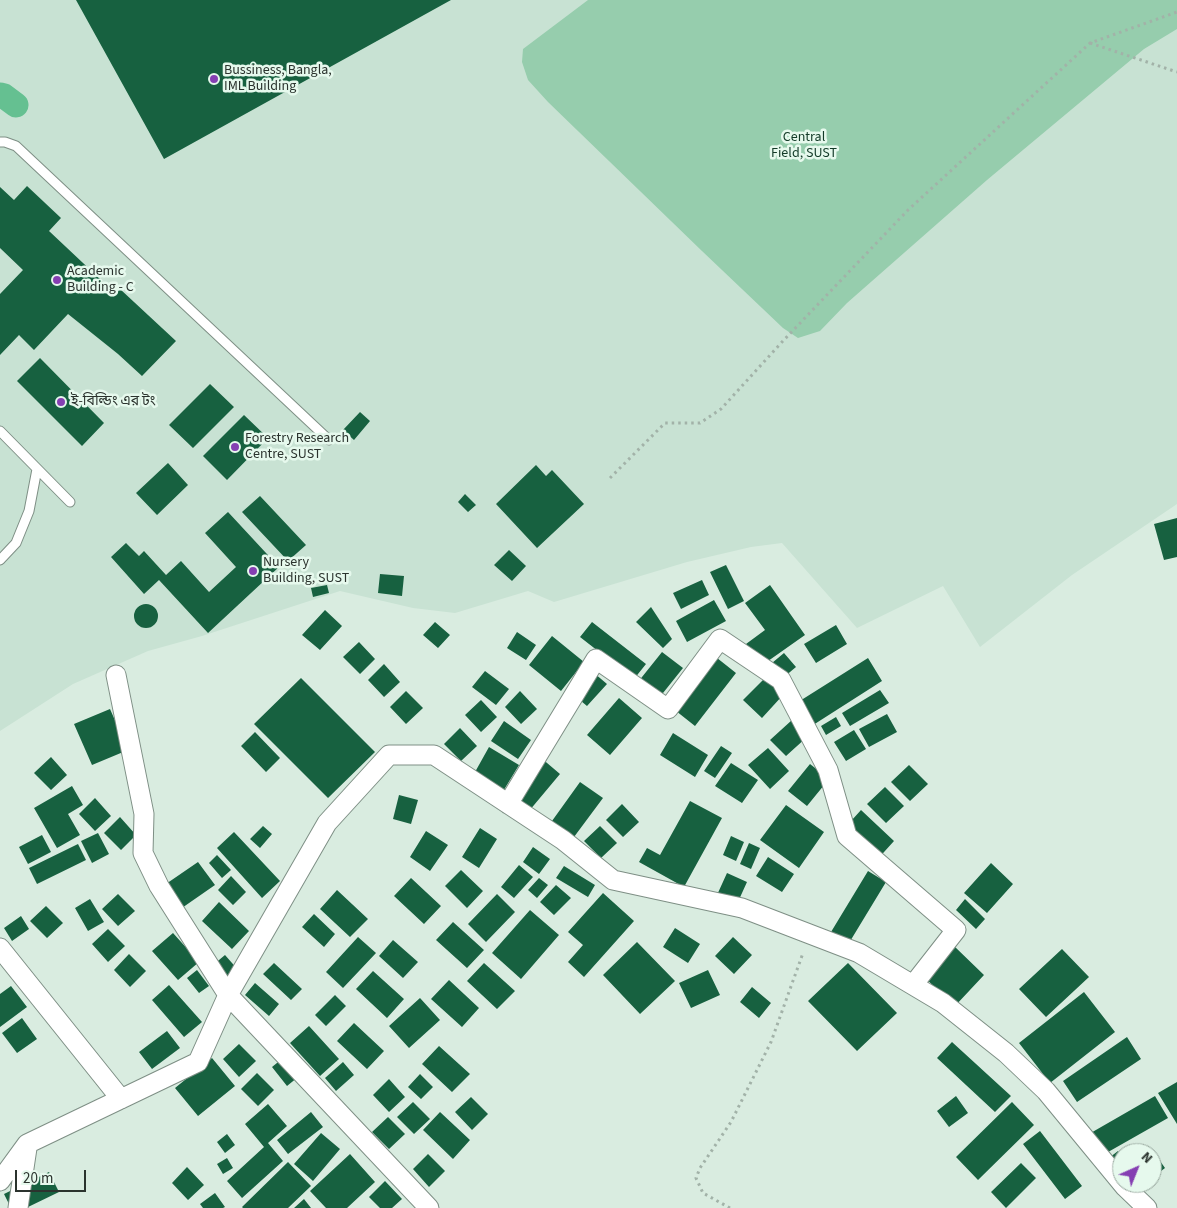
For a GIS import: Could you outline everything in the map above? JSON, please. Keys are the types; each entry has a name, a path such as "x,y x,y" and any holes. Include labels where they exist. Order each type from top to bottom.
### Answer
{"street":[{"path":"508,804 596,659 668,709 720,639 781,680 828,770 847,836 956,930 913,985"},
{"path":"116,675 144,814 143,853 159,886 228,995 429,1208"},
{"path":"0,1181 27,1144 198,1062 228,995 327,823 389,755 434,755 563,840 613,880 742,908 859,953 943,1003 1006,1053 1046,1091 1125,1187 1147,1208"},
{"path":"0,948 121,1099"},
{"path":"18,1208 27,1144"}],"lane":[{"path":"0,142 16,146 329,440"},
{"path":"0,431 70,502"},
{"path":"0,560 16,543 29,511 37,469"}],"path":[{"path":"610,478 664,423 700,423 721,408 908,210 1090,43 1177,12"},
{"path":"1090,43 1177,72"},
{"path":"730,1208 702,1193 696,1178 700,1168 731,1122 771,1042 810,934"}],"shaded area":[{"path":"0,0 1177,0 1177,504 1072,575 980,647 943,586 857,628 782,543 751,547 687,562 554,602 528,591 455,613 413,608 340,591 202,636 148,651 73,684 0,731"}],"green space":[{"name":"Central Field, SUST","path":"588,0 1177,0 1177,29 1144,49 987,180 847,303 820,331 798,338 783,328 702,251 548,102 528,80 522,62 523,49"}],"building":[{"name":"Bussiness, Bangla, IML Building","path":"76,0 451,0 164,159"},
{"name":"Academic Building - C","path":"27,186 61,218 49,231 116,294 120,289 176,341 142,376 68,314 34,350 19,335 0,355 0,294 23,270 0,248 0,187 14,200"},
{"name":"ই-বিল্ডিং এর টং","path":"40,358 104,423 82,446 17,381"},
{"path":"210,384 234,407 193,448 169,425"},
{"path":"360,412 370,421 354,440 343,430"},
{"name":"Forestry Research Centre, SUST","path":"244,415 268,438 227,480 203,456"},
{"path":"168,463 188,485 157,515 136,493"},
{"path":"536,465 546,476 552,470 584,504 537,548 496,504"},
{"path":"465,494 476,505 468,512 458,502"},
{"path":"260,496 306,545 288,561 242,512"},
{"name":"Nursery Building, SUST","path":"228,512 279,567 208,633 159,580 144,594 111,557 126,543 139,556 144,551 166,575 181,561 209,592 236,567 205,533"},
{"path":"1177,518 1177,557 1164,560 1154,524"},
{"path":"509,550 526,566 512,581 494,565"},
{"path":"726,565 744,601 728,609 710,572"},
{"path":"380,574 404,576 402,596 378,593"},
{"path":"702,580 709,595 681,609 673,593"},
{"path":"327,585 329,593 313,597 311,588"},
{"path":"770,585 805,635 761,666 746,644 765,630 745,603"},
{"path":"714,600 726,621 687,642 676,621"},
{"path":"146,604 151,605 157,611 157,621 151,627 146,628 141,627 135,621 134,616 135,611 141,605"},
{"path":"651,607 672,639 663,648 636,622"},
{"path":"325,610 342,626 320,650 302,635"},
{"path":"435,622 450,635 438,648 423,635"},
{"path":"592,622 646,664 634,679 580,637"},
{"path":"836,625 847,644 816,663 804,644"},
{"path":"517,632 536,645 526,660 507,648"},
{"path":"552,636 584,662 561,691 529,665"},
{"path":"359,642 375,659 360,674 343,657"},
{"path":"662,652 683,668 655,703 634,687"},
{"path":"784,653 796,667 778,682 766,668"},
{"path":"712,654 736,673 695,726 671,707"},
{"path":"868,658 882,681 810,727 795,704"},
{"path":"384,664 400,682 384,697 368,680"},
{"path":"485,671 509,689 496,705 472,687"},
{"path":"594,673 607,684 587,706 575,696"},
{"path":"301,678 375,752 328,798 254,724"},
{"path":"765,678 783,695 762,718 743,700"},
{"path":"880,690 889,703 850,726 842,713"},
{"path":"406,691 423,708 406,724 390,707"},
{"path":"520,691 537,709 521,724 505,707"},
{"path":"619,698 642,718 610,755 587,735"},
{"path":"481,700 497,717 481,732 465,715"},
{"path":"110,709 128,750 92,765 74,724"},
{"path":"887,714 897,732 869,747 859,729"},
{"path":"836,717 841,726 826,735 821,726"},
{"path":"792,720 807,737 786,756 770,740"},
{"path":"504,721 531,740 518,759 491,741"},
{"path":"460,728 477,746 461,761 444,744"},
{"path":"854,730 866,749 846,761 834,742"},
{"path":"255,732 280,758 266,772 241,746"},
{"path":"673,733 708,755 695,777 660,755"},
{"path":"721,746 732,753 715,778 704,771"},
{"path":"489,747 519,765 499,798 470,781"},
{"path":"768,748 789,771 770,789 748,765"},
{"path":"51,757 67,775 51,790 34,773"},
{"path":"540,757 560,774 524,817 505,800"},
{"path":"731,763 758,780 742,803 715,786"},
{"path":"810,764 829,779 807,806 788,791"},
{"path":"909,765 928,784 910,801 891,782"},
{"path":"580,782 603,798 574,837 552,821"},
{"path":"72,786 83,805 68,814 80,835 57,848 34,808"},
{"path":"885,787 904,806 886,823 867,804"},
{"path":"399,795 418,800 411,824 393,819"},
{"path":"95,798 111,816 95,831 79,814"},
{"path":"690,801 722,818 684,887 639,862 647,848 660,855"},
{"path":"622,804 639,822 623,837 606,820"},
{"path":"786,805 824,832 799,868 760,840"},
{"path":"861,810 894,841 875,862 842,831"},
{"path":"120,817 136,835 121,850 104,833"},
{"path":"263,826 272,834 260,848 250,839"},
{"path":"600,826 617,843 601,858 584,841"},
{"path":"480,828 497,839 479,868 462,857"},
{"path":"426,831 448,845 430,871 410,857"},
{"path":"234,832 280,881 262,898 217,848"},
{"path":"98,833 109,854 92,863 81,841"},
{"path":"42,835 51,852 28,864 19,847"},
{"path":"731,836 744,842 736,861 723,855"},
{"path":"749,843 760,848 751,869 740,864"},
{"path":"78,844 86,860 37,884 29,868"},
{"path":"533,847 550,859 539,874 523,862"},
{"path":"217,855 231,870 222,878 209,863"},
{"path":"768,857 794,874 782,892 756,876"},
{"path":"198,862 215,885 179,910 163,886"},
{"path":"991,863 1013,884 987,913 964,893"},
{"path":"519,865 533,877 514,898 501,887"},
{"path":"564,866 595,885 588,897 556,878"},
{"path":"461,870 483,891 467,908 445,886"},
{"path":"868,871 886,882 849,943 831,932"},
{"path":"727,873 747,882 737,904 717,895"},
{"path":"231,876 246,892 233,905 218,890"},
{"path":"411,878 441,906 424,924 394,896"},
{"path":"539,878 548,885 537,898 528,890"},
{"path":"556,885 571,898 554,915 540,902"},
{"path":"337,890 368,919 350,937 320,909"},
{"path":"603,893 634,921 584,977 568,962 583,945 568,932"},
{"path":"118,894 135,911 118,926 102,909"},
{"path":"497,894 515,912 486,942 468,924"},
{"path":"90,899 104,922 88,931 75,908"},
{"path":"965,899 985,919 976,929 956,910"},
{"path":"219,902 249,931 232,949 202,921"},
{"path":"46,906 63,923 47,938 30,921"},
{"path":"530,910 559,935 521,979 492,953"},
{"path":"314,914 335,934 324,947 302,927"},
{"path":"21,916 29,929 12,941 4,928"},
{"path":"453,922 484,950 467,968 436,940"},
{"path":"675,928 700,944 688,963 663,947"},
{"path":"108,929 125,946 108,962 92,944"},
{"path":"173,933 199,962 178,980 152,951"},
{"path":"358,937 376,953 343,988 326,972"},
{"path":"733,937 752,955 734,974 715,956"},
{"path":"393,940 418,962 403,978 379,956"},
{"path":"637,942 675,981 640,1014 603,975"},
{"path":"954,946 984,975 955,1006 924,977"},
{"path":"1062,949 1089,977 1046,1017 1019,989"},
{"path":"129,954 146,971 130,987 114,970"},
{"path":"225,955 239,971 227,981 213,965"},
{"path":"274,963 302,989 291,1000 263,974"},
{"path":"484,963 515,991 497,1009 467,981"},
{"path":"848,963 897,1013 857,1051 808,1001"},
{"path":"197,970 209,986 199,993 187,978"},
{"path":"708,970 720,995 691,1008 679,983"},
{"path":"373,971 404,999 387,1018 356,989"},
{"path":"449,980 479,1008 462,1027 431,999"},
{"path":"255,983 279,1004 269,1016 245,995"},
{"path":"169,985 202,1022 184,1037 152,1000"},
{"path":"11,986 27,1007 0,1027 0,994"},
{"path":"752,987 771,1003 759,1018 740,1002"},
{"path":"1084,992 1115,1032 1050,1083 1019,1043"},
{"path":"335,995 346,1006 326,1026 315,1015"},
{"path":"420,998 440,1020 409,1048 389,1026"},
{"path":"22,1018 37,1039 17,1053 2,1033"},
{"path":"354,1023 384,1051 367,1069 337,1041"},
{"path":"309,1026 339,1059 320,1076 290,1043"},
{"path":"167,1031 180,1048 152,1069 139,1052"},
{"path":"1127,1037 1141,1059 1077,1102 1063,1081"},
{"path":"952,1042 1011,1096 995,1112 937,1058"},
{"path":"239,1044 256,1061 239,1077 223,1059"},
{"path":"439,1046 470,1074 452,1092 422,1064"},
{"path":"288,1054 303,1073 287,1086 272,1067"},
{"path":"212,1058 235,1086 198,1116 175,1088"},
{"path":"343,1062 354,1075 336,1091 325,1078"},
{"path":"257,1073 274,1090 258,1106 241,1089"},
{"path":"420,1074 433,1087 421,1099 408,1087"},
{"path":"389,1079 405,1097 389,1112 373,1095"},
{"path":"1177,1082 1177,1124 1158,1093"},
{"path":"956,1096 968,1113 949,1127 937,1111"},
{"path":"1155,1096 1168,1118 1124,1143 1112,1143 1112,1150 1094,1160 1082,1138"},
{"path":"471,1097 488,1114 472,1130 455,1112"},
{"path":"413,1102 430,1119 414,1134 397,1117"},
{"path":"1012,1102 1034,1125 978,1180 956,1157"},
{"path":"268,1104 287,1126 268,1143 283,1161 242,1198 227,1181 264,1147 245,1124"},
{"path":"311,1112 323,1127 288,1154 277,1140"},
{"path":"440,1112 470,1140 453,1159 423,1130"},
{"path":"388,1117 405,1134 389,1149 372,1132"},
{"path":"1040,1131 1082,1186 1065,1199 1023,1144"},
{"path":"321,1133 340,1149 313,1181 294,1164"},
{"path":"227,1134 235,1145 225,1153 217,1142"},
{"path":"350,1154 375,1182 347,1208 326,1208 310,1191"},
{"path":"428,1154 445,1171 429,1187 413,1169"},
{"path":"1112,1156 1112,1172 1101,1164"},
{"path":"227,1158 233,1168 223,1174 217,1164"},
{"path":"288,1162 311,1186 288,1208 242,1207"},
{"path":"1021,1163 1036,1178 1006,1208 991,1192"},
{"path":"187,1167 204,1185 188,1200 172,1183"},
{"path":"49,1172 59,1192 26,1208 11,1208 4,1194"},
{"path":"385,1181 402,1199 392,1208 380,1208 369,1197"},
{"path":"215,1193 225,1207 203,1208 200,1204"},
{"path":"304,1199 311,1208 294,1208"}],"waterway":[{"path":"0,95 16,105"}],"place":[{"name":"Bussiness, Bangla, IML Building","path":"214,79"},
{"name":"Academic Building - C","path":"57,280"},
{"name":"ই-বিল্ডিং এর টং","path":"61,402"},
{"name":"Forestry Research Centre, SUST","path":"235,447"},
{"name":"Nursery Building, SUST","path":"253,571"}]}
